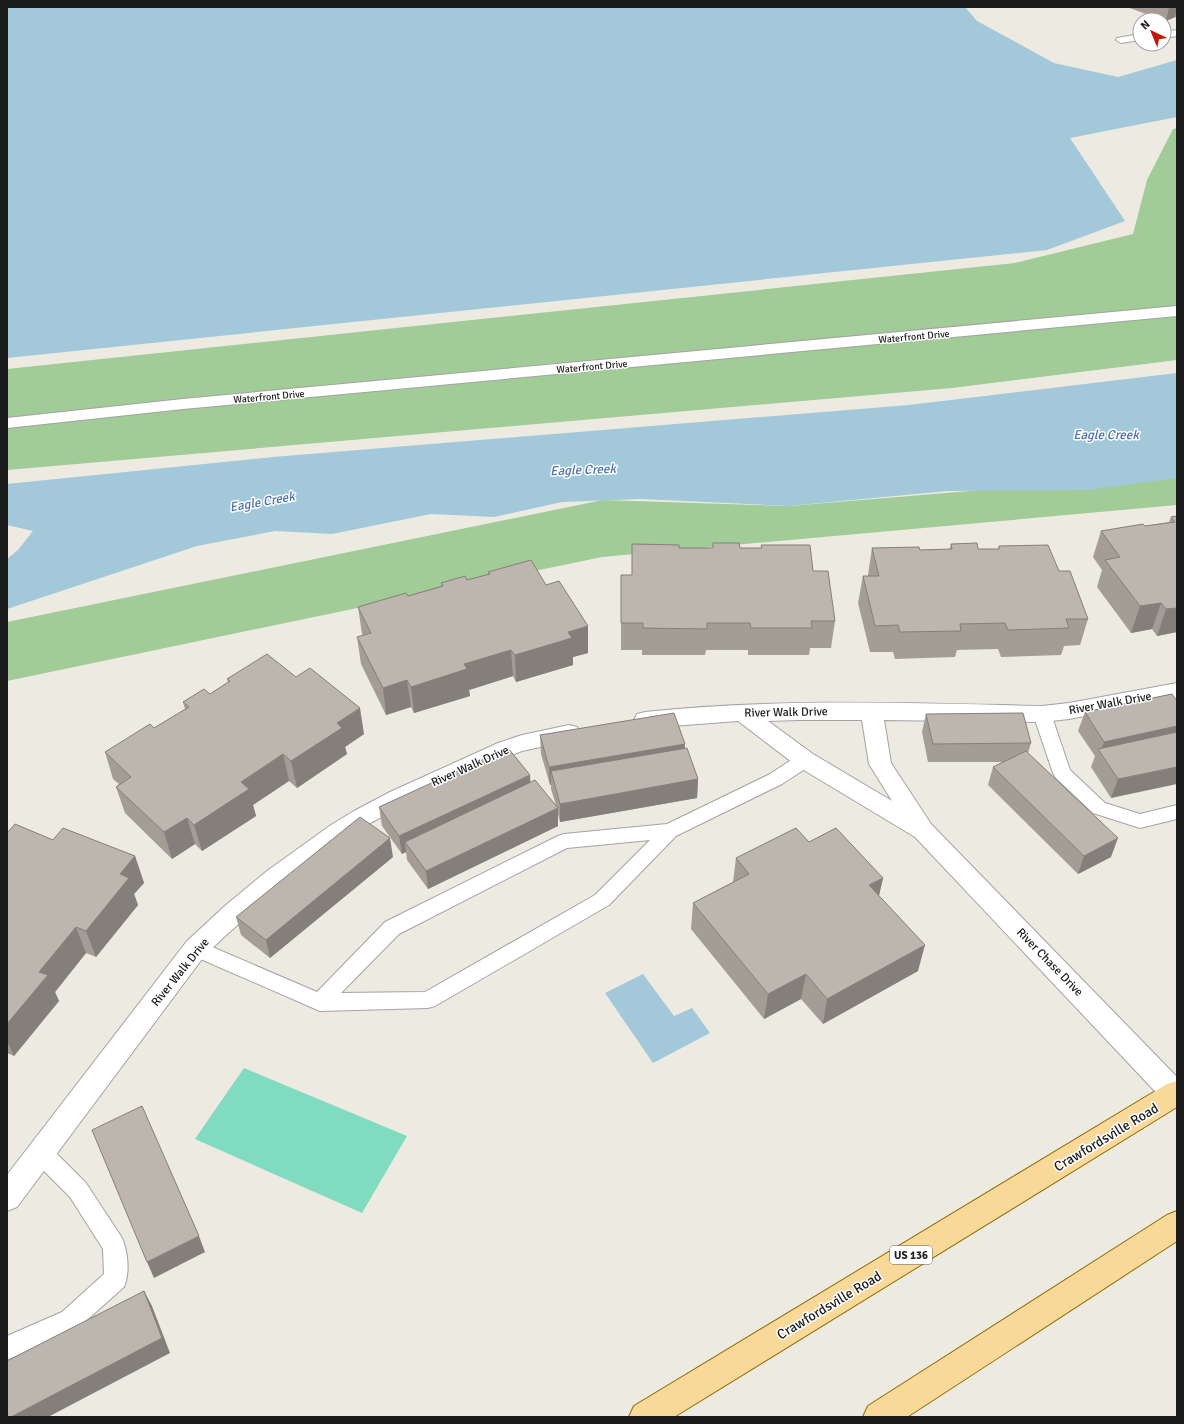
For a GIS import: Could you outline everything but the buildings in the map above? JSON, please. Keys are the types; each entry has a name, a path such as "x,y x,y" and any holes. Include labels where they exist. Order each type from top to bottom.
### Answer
{"main road":[{"name":"Crawfordsville Road","path":"645,1417 1177,1094"},
{"path":"879,1417 1177,1225"}],"street":[{"name":"Waterfront Drive","path":"7,423 183,404 1177,311"},
{"name":"River Walk Drive","path":"625,723 674,716 742,713 872,711 1042,714 1069,711 1177,691"},
{"name":"River Chase Drive","path":"872,711 880,764 923,831 1177,1094"},
{"name":"River Chase Drive","path":"742,713 805,760 923,831"},
{"name":"River Walk Drive","path":"7,1198 196,948 227,918 290,866 326,840 364,816 479,759 516,746 588,729"}],"lane":[{"path":"1121,40 1132,39"},
{"path":"1042,714 1062,773 1099,808 1140,821 1177,812"},
{"path":"196,948 320,1002 428,1000 602,900 670,831 776,779 805,760"},
{"path":"320,1002 392,928 564,841 670,831"},
{"path":"7,1348 70,1320 116,1279 114,1246 78,1190 41,1153"}],"green space":[{"path":"1177,128 1177,360 952,388 7,470 7,369 1015,263 1133,234 1147,180 1173,129"},
{"path":"1177,474 1177,505 602,557 7,681 7,622 603,500 789,506"},
{"path":"244,1068 407,1136 362,1213 195,1139"}],"water":[{"path":"7,7 965,7 977,21 1054,63 1118,77 1177,60 1177,117 1070,138 1125,221 1047,250 7,358"},
{"name":"Eagle Creek","path":"1177,373 1177,478 1088,490 948,491 789,506 641,499 562,502 494,517 431,514 332,534 275,531 197,546 7,609 7,559 18,550 33,531 7,525 7,484 273,457 909,405"},
{"path":"643,974 674,1016 692,1008 710,1033 653,1063 605,993"}]}
